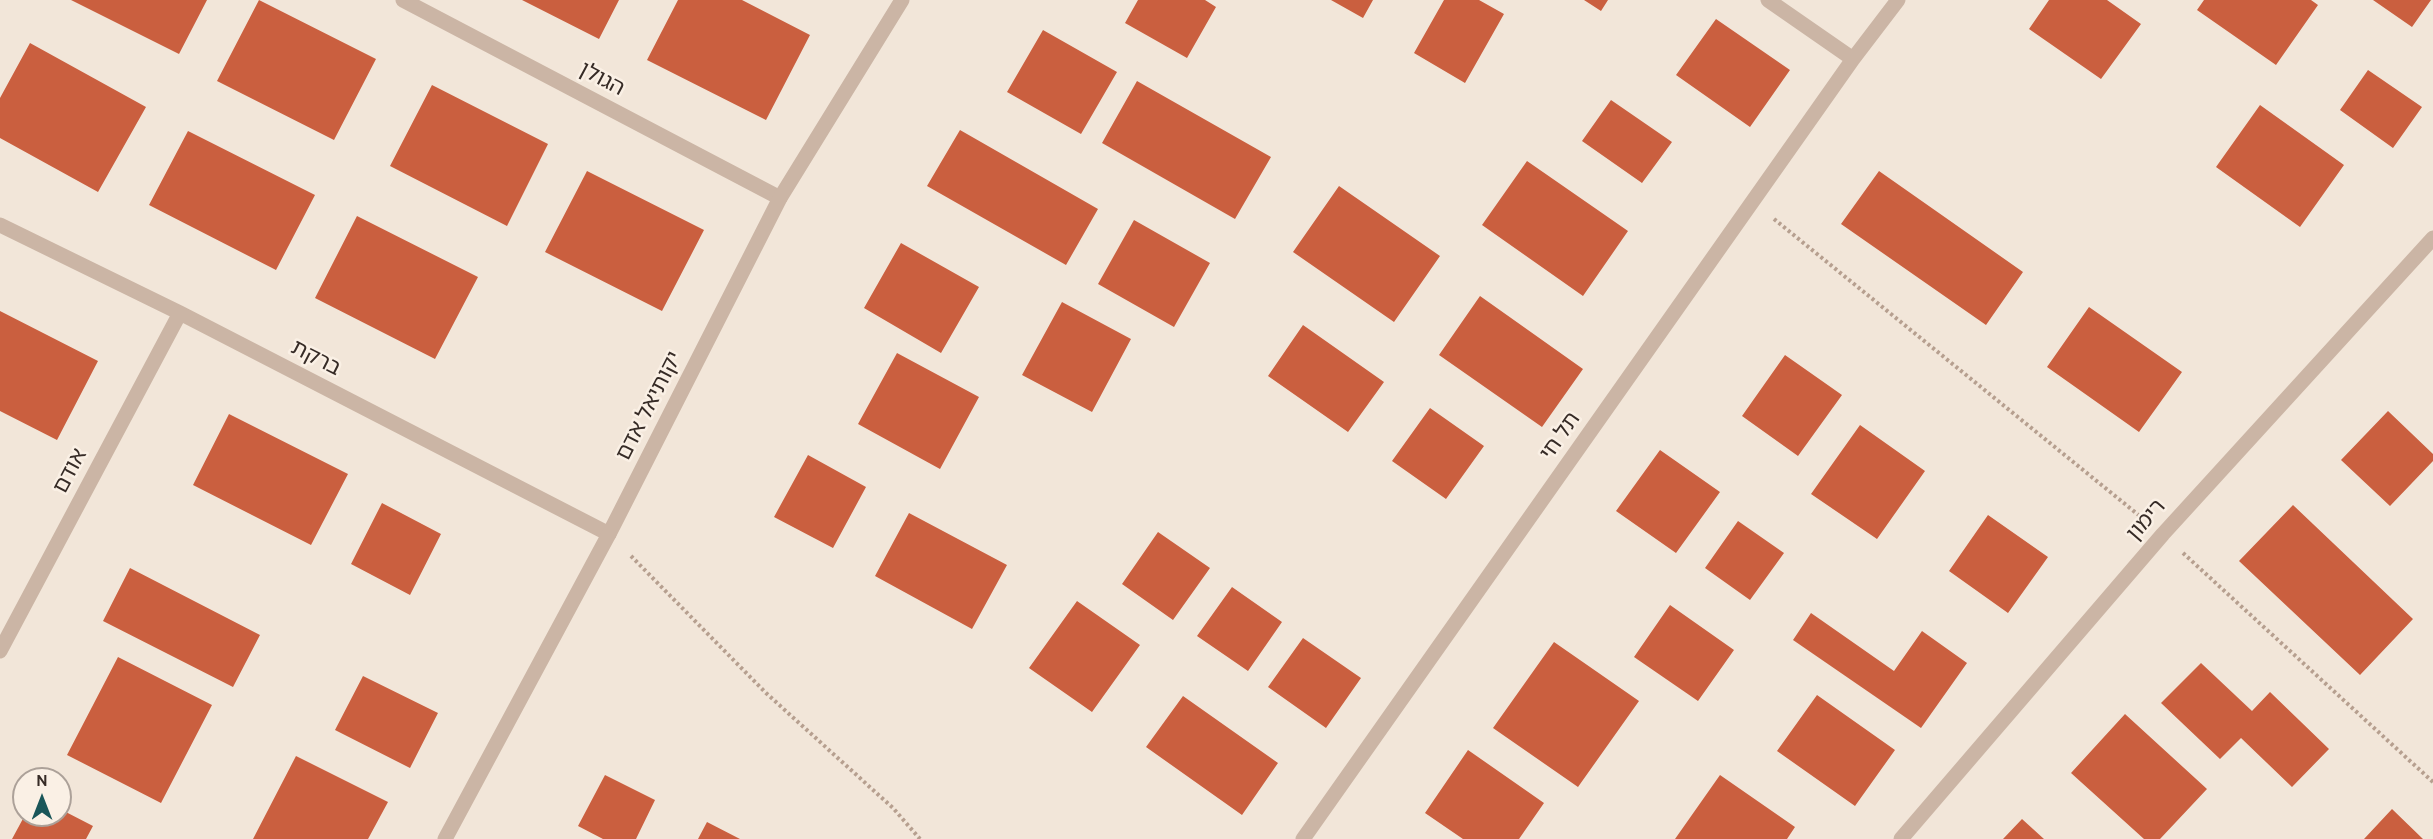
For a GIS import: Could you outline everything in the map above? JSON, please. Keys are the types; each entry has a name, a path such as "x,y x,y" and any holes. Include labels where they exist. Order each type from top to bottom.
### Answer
{"street":[{"name":"הגולן","path":"403,0 780,198"},
{"name":"יקותיאל אדם","path":"445,839 609,534 780,198 902,0"},
{"path":"1768,0 1853,59"},
{"name":"תל חי","path":"1303,839 1853,59 1898,0"},
{"name":"ברקת","path":"0,225 180,313 609,534"},
{"name":"רימון","path":"1901,839 2163,534 2433,238"},
{"name":"אודם","path":"0,651 180,313"}],"path":[{"path":"1752,202 2163,534 2433,782"},
{"path":"609,534 766,693 893,808 920,839"}],"building":[{"path":"71,0 207,0 179,54"},
{"path":"259,0 376,59 334,140 217,81"},
{"path":"522,0 619,0 599,39"},
{"path":"678,0 742,0 810,35 766,120 647,60"},
{"path":"1138,0 1205,0 1216,7 1187,58 1125,23"},
{"path":"1331,0 1373,0 1363,18"},
{"path":"1444,0 1479,0 1504,14 1465,83 1414,53"},
{"path":"1584,0 1608,0 1601,11"},
{"path":"2049,0 2107,0 2141,24 2101,79 2029,29"},
{"path":"2204,0 2311,0 2318,5 2276,65 2197,10"},
{"path":"2373,0 2431,0 2412,27"},
{"path":"1716,19 1790,70 1750,127 1676,75"},
{"path":"1043,30 1117,72 1081,134 1007,92"},
{"path":"30,43 146,107 98,192 0,138 0,98"},
{"path":"2368,70 2422,107 2393,148 2340,110"},
{"path":"1137,81 1271,157 1235,219 1102,143"},
{"path":"432,85 548,144 507,226 390,166"},
{"path":"1611,100 1672,142 1642,183 1582,141"},
{"path":"2260,105 2344,165 2300,227 2216,167"},
{"path":"960,130 1098,209 1066,265 927,186"},
{"path":"188,131 315,195 276,270 149,205"},
{"path":"1527,161 1628,231 1583,296 1482,225"},
{"path":"587,171 704,230 662,311 545,252"},
{"path":"1879,171 2023,272 1986,325 1841,224"},
{"path":"1339,186 1440,256 1394,322 1293,252"},
{"path":"357,216 478,277 435,359 315,298"},
{"path":"1134,220 1210,263 1174,327 1098,284"},
{"path":"901,243 979,287 941,353 864,308"},
{"path":"1480,296 1583,369 1542,427 1439,355"},
{"path":"1062,302 1131,339 1092,412 1022,375"},
{"path":"2089,307 2182,372 2139,432 2047,367"},
{"path":"0,311 98,361 57,440 0,411"},
{"path":"1303,325 1384,382 1348,432 1268,376"},
{"path":"897,353 979,397 940,469 858,424"},
{"path":"1785,355 1842,395 1798,456 1742,416"},
{"path":"1430,408 1484,446 1446,499 1392,461"},
{"path":"2388,411 2433,454 2433,461 2390,506 2341,460"},
{"path":"229,414 348,474 311,545 193,485"},
{"path":"1860,425 1925,471 1877,539 1811,494"},
{"path":"1660,450 1720,492 1676,553 1616,511"},
{"path":"808,455 866,487 833,548 774,517"},
{"path":"382,503 441,534 410,595 351,564"},
{"path":"2293,505 2413,619 2360,675 2239,561"},
{"path":"909,513 1007,565 972,629 875,576"},
{"path":"1988,515 2048,557 2008,613 1949,571"},
{"path":"1738,521 1784,553 1750,600 1705,568"},
{"path":"1158,532 1210,568 1173,620 1122,584"},
{"path":"130,568 260,635 233,687 103,621"},
{"path":"1232,587 1282,622 1248,671 1197,636"},
{"path":"1077,601 1140,645 1092,712 1029,668"},
{"path":"1670,605 1734,650 1698,701 1634,657"},
{"path":"1811,613 1894,671 1922,631 1967,663 1921,728 1793,640"},
{"path":"1303,638 1361,678 1326,728 1268,687"},
{"path":"1554,642 1639,701 1578,787 1493,728"},
{"path":"118,657 212,705 161,803 67,755"},
{"path":"2201,663 2252,711 2270,692 2329,749 2292,787 2241,738 2220,759 2161,703"},
{"path":"363,676 438,713 410,768 335,730"},
{"path":"1817,695 1895,750 1855,806 1777,751"},
{"path":"1183,696 1278,763 1242,815 1146,747"},
{"path":"2125,714 2207,789 2160,839 2144,839 2071,773"},
{"path":"1468,750 1544,803 1519,839 1463,839 1425,813"},
{"path":"296,756 388,802 368,839 253,839"},
{"path":"605,775 655,800 636,839 603,839 578,826"},
{"path":"1720,775 1795,827 1787,839 1675,839"},
{"path":"2392,809 2423,839 2364,839"},
{"path":"72,815 93,826 86,839 12,839 18,827 72,827"},
{"path":"2022,819 2044,839 2003,839"},
{"path":"707,822 740,839 698,839"}]}
